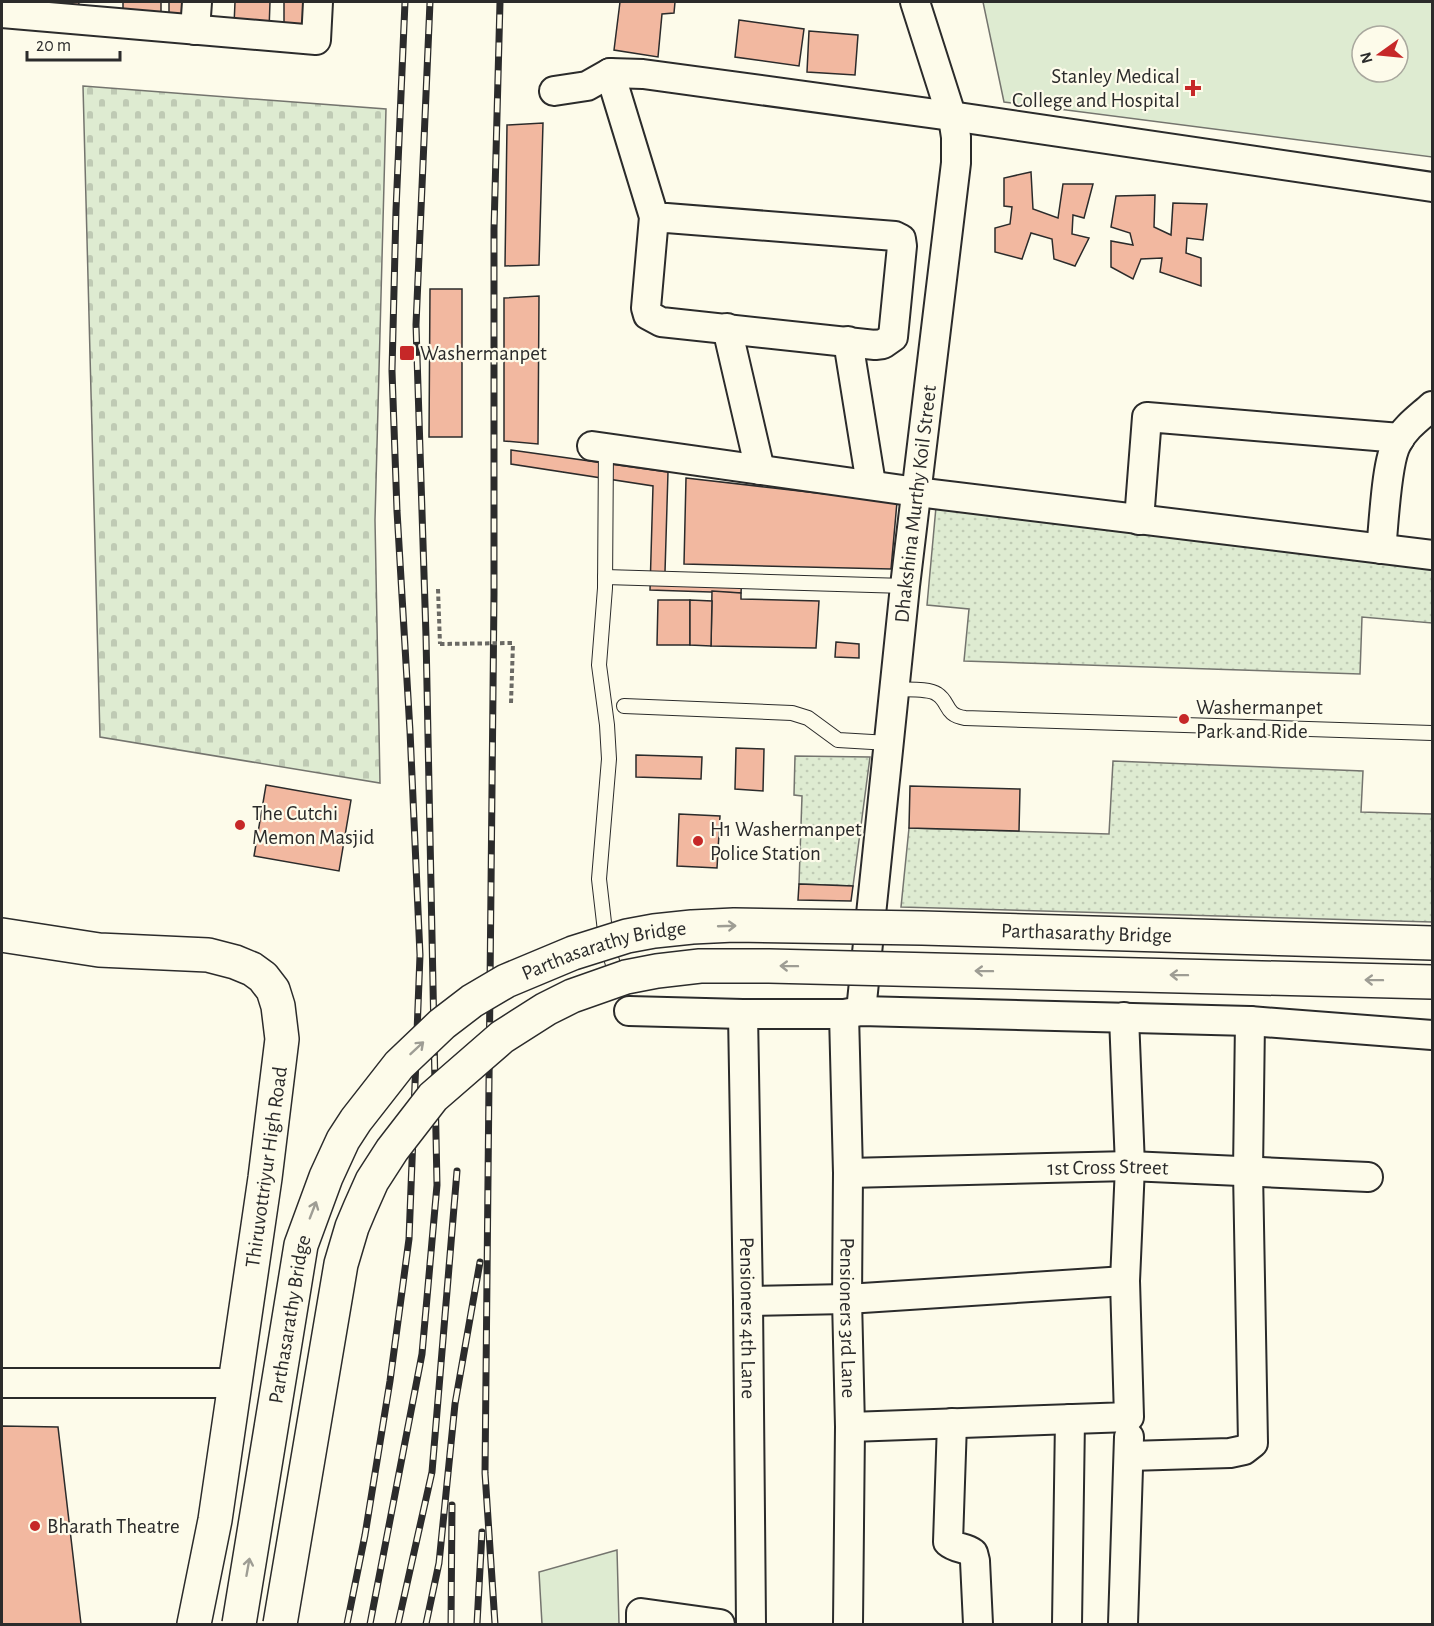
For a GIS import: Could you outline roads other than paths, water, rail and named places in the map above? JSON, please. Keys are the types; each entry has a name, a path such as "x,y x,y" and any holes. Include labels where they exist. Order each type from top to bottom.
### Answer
{"main road":[{"name":"Parthasarathy Bridge","path":"238,1624 298,1256 310,1215 343,1140 399,1065 442,1024 472,1001 506,981 573,953 627,936 654,930 692,927 910,928 1432,942"},
{"name":"Thiruvottriyur High Road","path":"2,935 99,950 208,955 235,962 263,976 273,990 281,1018 280,1068 235,1383 214,1520 194,1624"},
{"name":"Parthasarathy Bridge","path":"280,1624 339,1273 356,1217 372,1181 392,1150 433,1097 502,1037 546,1009 572,996 626,977 700,966 1432,982"}],"street":[{"path":"195,30 197,2"},
{"path":"2,14 83,10 195,30 316,40 318,2"},
{"name":"Dhakshina Murthy Koil Street","path":"852,1012 889,743 905,586 955,177 956,137 915,2"},
{"path":"610,73 654,217 646,308 648,315 661,322 848,341 883,344 893,337 902,254 901,240 889,234 654,217"},
{"path":"554,91 587,86 610,73 643,74 951,116 1432,187"},
{"path":"728,328 760,470"},
{"path":"848,341 871,484"},
{"path":"1381,549 1392,459 1396,444 1407,429 1432,406"},
{"path":"1139,520 1146,417 1400,438"},
{"path":"599,447 917,492 1432,555"},
{"path":"625,1001 743,1014 852,1012 1124,1017 1250,1021 1432,1035"},
{"name":"Pensioners 3rd Lane","path":"848,1624 850,1427 847,1299 852,1012"},
{"name":"Pensioners 4th Lane","path":"743,1014 751,1624"},
{"path":"1123,1624 1130,1417 1125,1281 1130,1166 1124,1017"},
{"path":"1129,1456 1230,1453 1244,1450 1253,1443 1248,1171 1250,1021"},
{"name":"1st Cross Street","path":"848,1173 1130,1166 1368,1177"},
{"path":"748,1301 847,1299 1125,1281"},
{"path":"2,1383 235,1383"},
{"path":"850,1427 1130,1417"},
{"path":"1067,1624 1070,1419"},
{"path":"952,1423 948,1542 972,1553 975,1561 978,1624"},
{"path":"641,1624 641,1613 720,1624"}],"lane":[{"path":"599,447 605,577 599,665 609,759 599,879 606,940 625,1001"},
{"path":"605,577 905,586"},
{"path":"894,689 937,694 952,714 965,718 1432,733"},
{"path":"624,706 788,712 808,718 838,740 889,743"}],"railway":[{"path":"347,1624 365,1535 390,1381 409,1239 420,955 392,371 405,2"},
{"path":"370,1624 422,1354 437,1185 426,636 416,325 430,2"},
{"path":"495,1624 485,1473 494,594 494,229 500,2"},
{"path":"398,1624 432,1472 457,1171"},
{"path":"426,1624 439,1563 455,1404 480,1262"},
{"path":"451,1624 452,1505"},
{"path":"477,1624 482,1532"}],"place":[{"name":"Stanley Medical College and Hospital","path":"1193,88"},
{"name":"Washermanpet","path":"407,353"},
{"name":"Washermanpet Park and Ride","path":"1184,719"},
{"name":"The Cutchi Memon Masjid","path":"240,825"},
{"name":"H1 Washermanpet Police Station","path":"698,841"},
{"name":"Bharath Theatre","path":"35,1526"}]}
